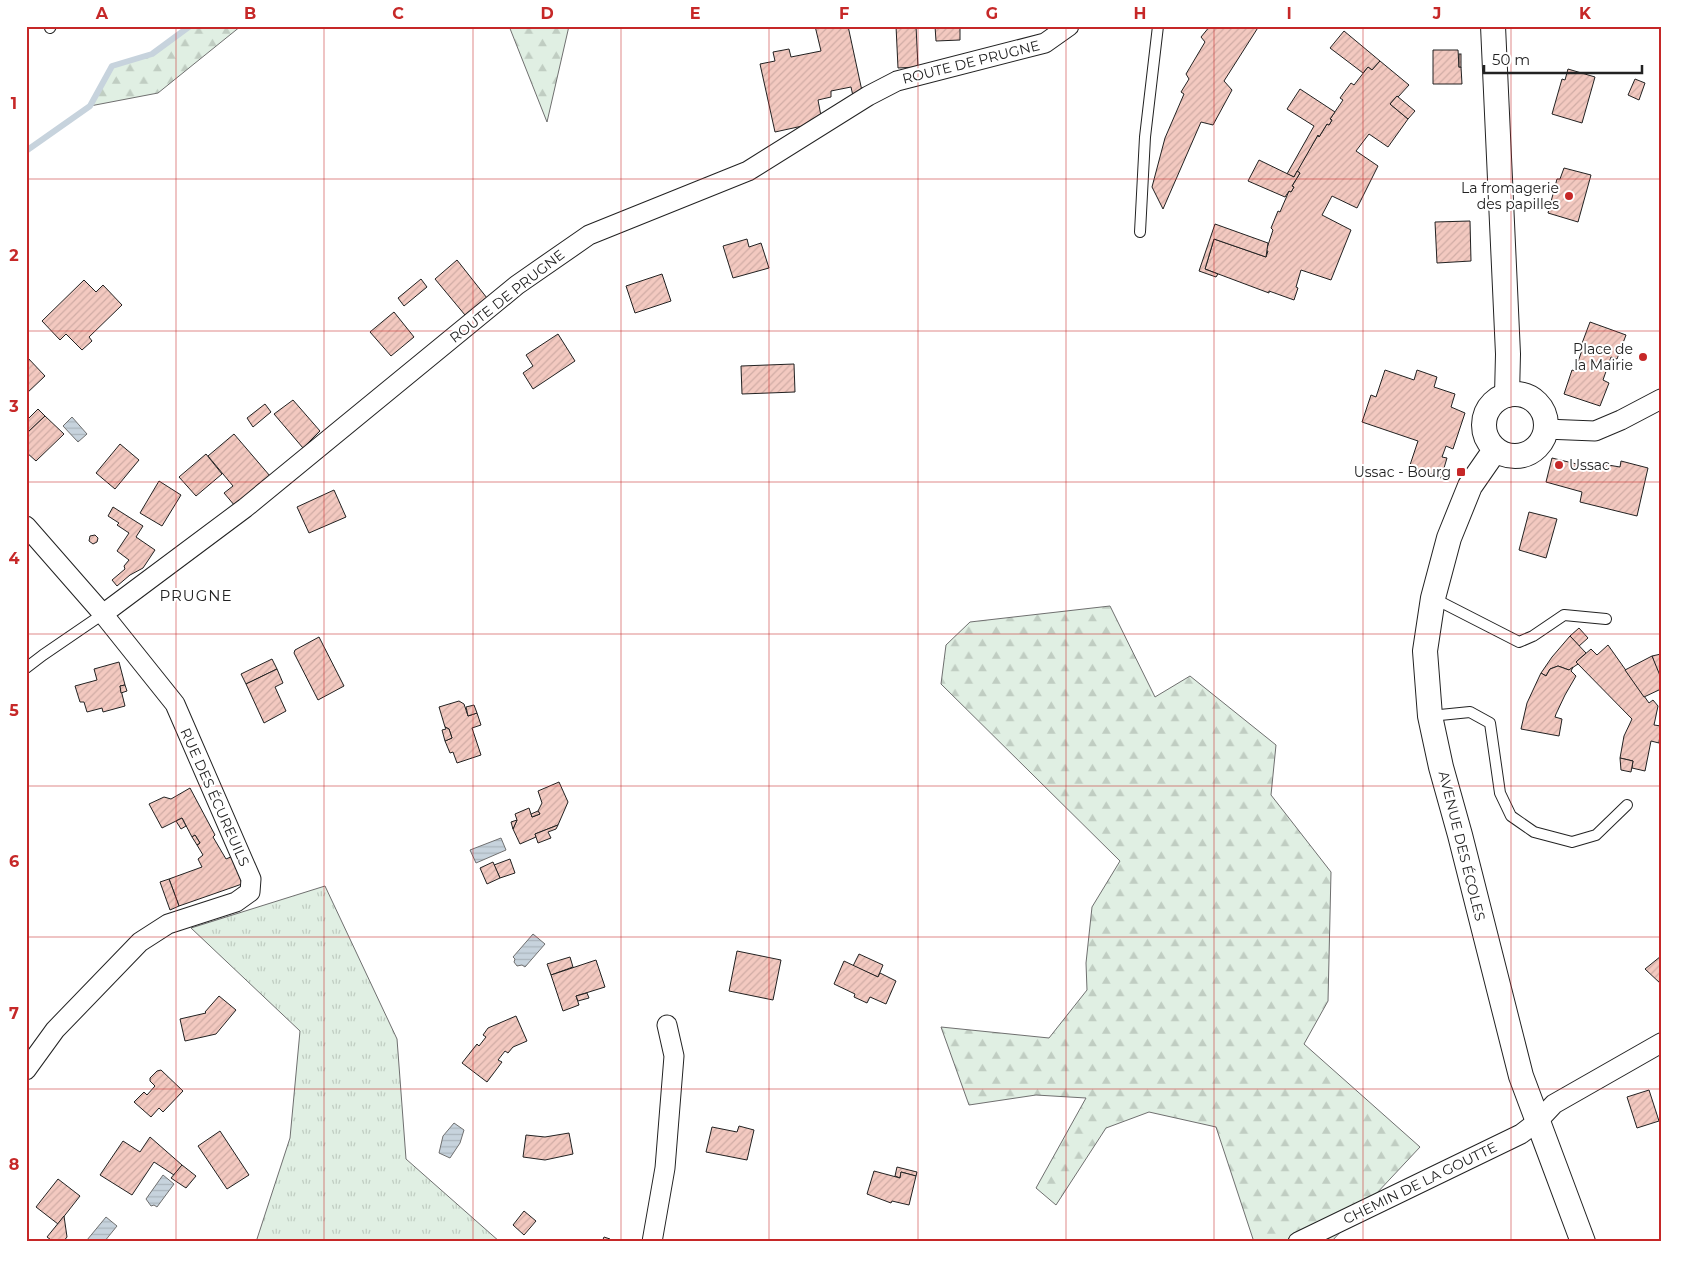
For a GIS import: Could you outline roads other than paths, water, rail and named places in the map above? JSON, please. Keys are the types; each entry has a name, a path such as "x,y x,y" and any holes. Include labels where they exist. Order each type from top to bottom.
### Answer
{"street":[{"name":"ROUTE DE PRUGNE","path":"103,614 245,508 517,285 589,234 748,171 868,96 897,81 1045,44 1069,26"},
{"path":"1493,26 1508,354 1507,395"},
{"path":"1517,394 1535,402 1542,410 1545,419 1545,429 1538,446 1531,452 1522,456 1512,456 1495,450 1488,442 1484,433 1484,424 1486,414 1491,405 1507,395 1517,394"},
{"path":"1545,429 1595,431 1661,399"},
{"name":"AVENUE DES ÉCOLES","path":"1495,450 1470,486 1449,538 1433,598 1425,651 1430,716 1441,767 1521,1076 1583,1242"},
{"path":"26,526 103,614"},
{"name":"RUE DES ÉCUREUILS","path":"26,1070 55,1030 140,942 168,924 236,902 250,892 251,879 175,704 103,614"},
{"path":"652,1242 665,1168 674,1056 668,1024"},
{"name":"CHEMIN DE LA GOUTTE","path":"1298,1242 1521,1134 1538,1121 1554,1104 1661,1043"}],"lane":[{"path":"1140,232 1145,137 1158,26"},
{"path":"1433,598 1519,642 1533,636 1564,614 1606,619"},
{"path":"26,668 103,614"},
{"path":"1430,716 1470,712 1490,723 1500,793 1511,816 1534,832 1572,842 1596,835 1627,805"}],"waterway":[{"path":"26,151 90,106 112,66 152,54 190,26"}],"place":[{"name":"La fromagerie des papilles","path":"1569,196"},
{"name":"Place de la Mairie","path":"1643,357"},
{"name":"Ussac","path":"1559,465"},
{"name":"Ussac - Bourg","path":"1461,472"}],"district":[{"name":"PRUGNE","path":"196,595"}]}
